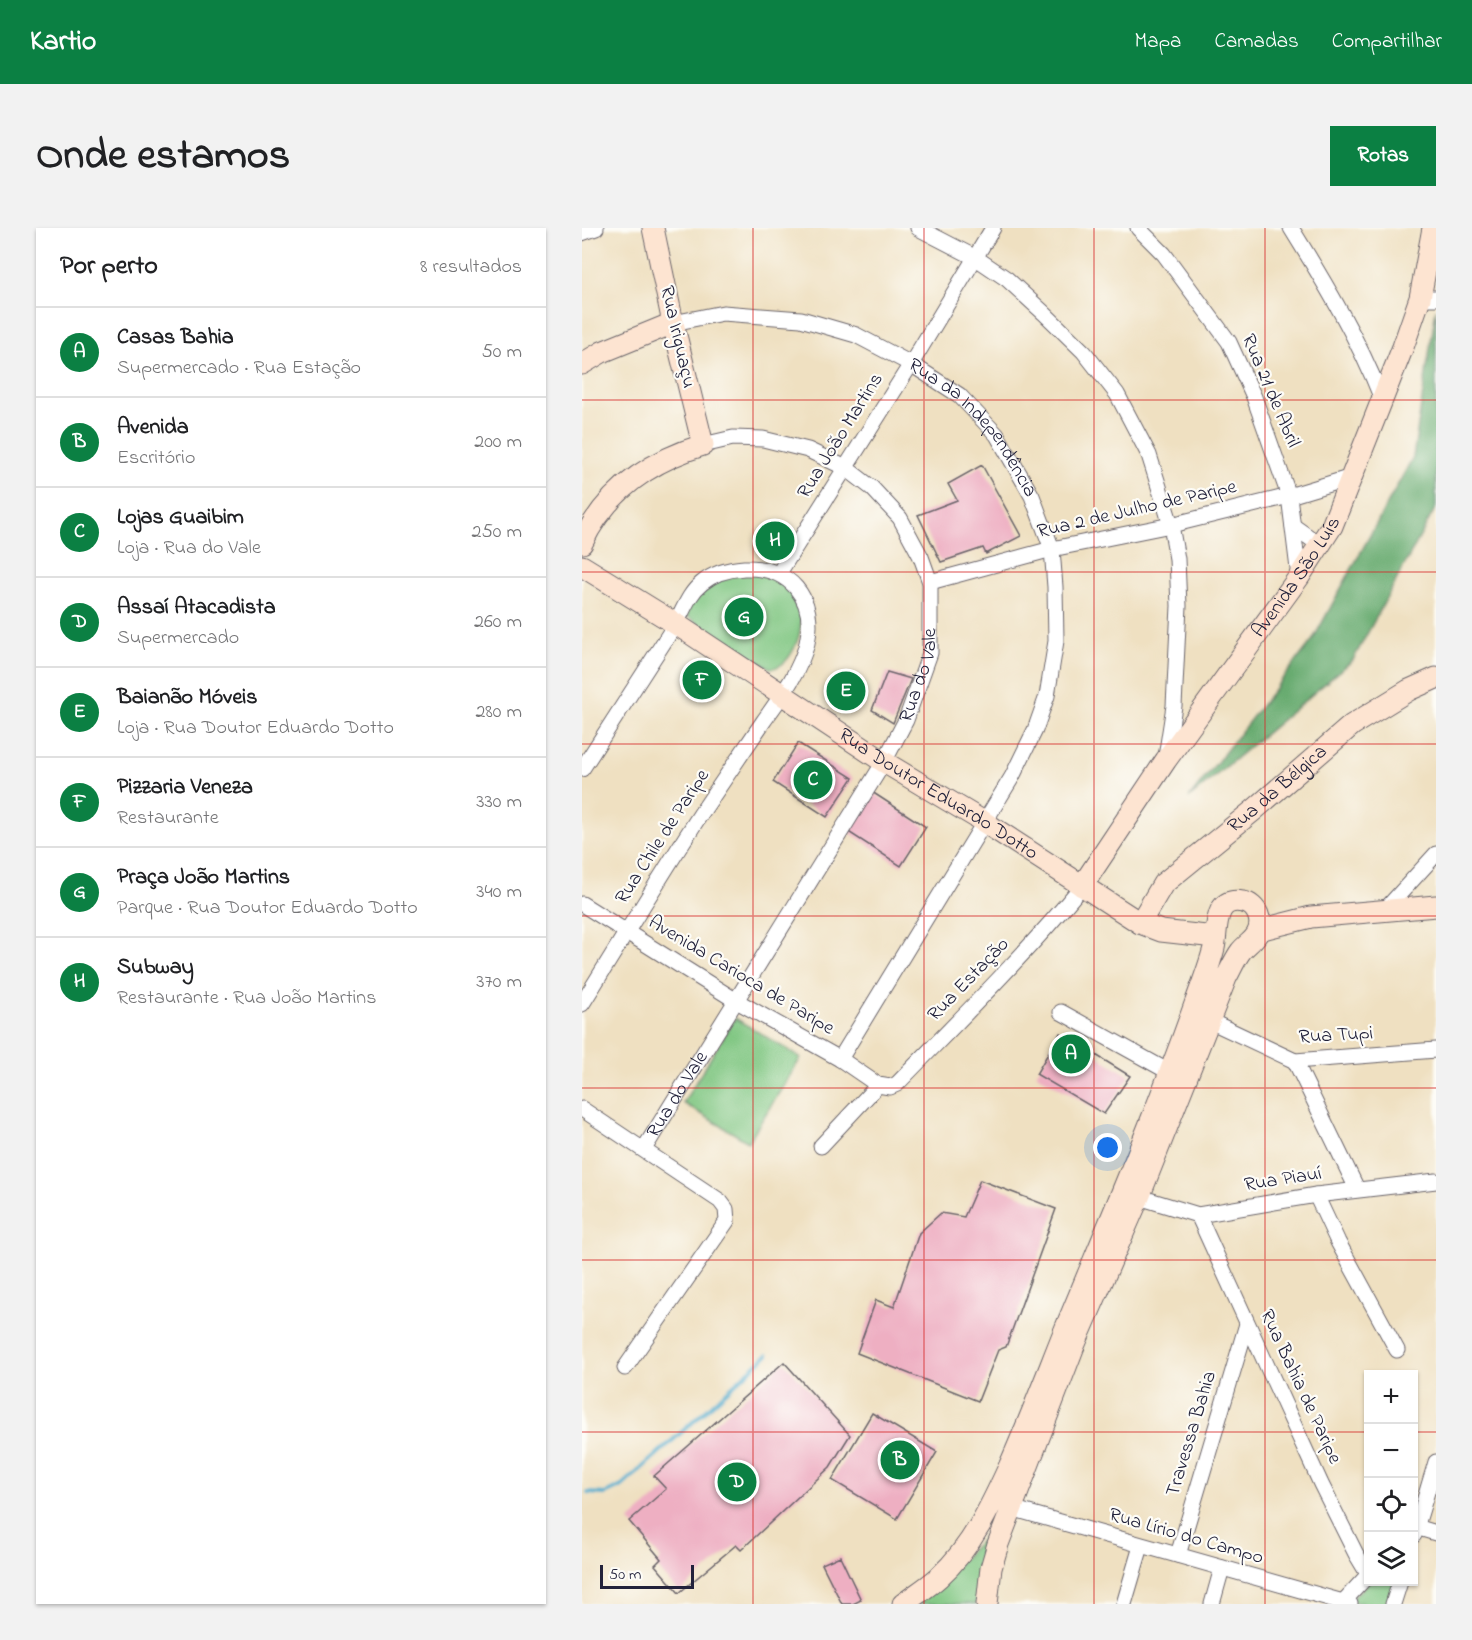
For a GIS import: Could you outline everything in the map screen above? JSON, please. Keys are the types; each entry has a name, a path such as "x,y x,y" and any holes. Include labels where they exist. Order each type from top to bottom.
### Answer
{"main road":[{"name":"Rua Iriguaçu","path":"653,228 673,323 703,445"},
{"name":"Avenida São Luís","path":"1082,886 1191,724 1299,577 1332,526 1382,399 1428,298 1433,228"},
{"name":"Rua da Independência","path":"582,364 602,352 673,323"},
{"name":"Rua do Vale","path":"582,543 590,526 604,507 631,480 666,459 703,445"},
{"name":"Rua Doutor Eduardo Dotto","path":"582,566 676,624 884,762 984,822 1140,923 1161,931 1215,937"},
{"name":"Rua da Bélgica","path":"1140,923 1163,884 1254,810 1352,725 1409,690 1436,678"},
{"path":"903,1604 939,1577 953,1562 991,1508 1036,1407 1170,1073 1209,965 1217,918 1226,905 1234,902 1249,904 1255,909 1259,920 1259,930 1241,950 1226,978 1139,1197 1074,1346 1011,1508 991,1568 987,1604"},
{"path":"1259,930 1311,917 1436,906"},
{"path":"1255,909 1311,917"}],"street":[{"path":"582,233 596,228"},
{"path":"918,228 976,258 1007,279 1084,352 1117,394 1149,455 1171,525 1177,559 1179,606 1174,706 1166,760"},
{"name":"Rua João Martins","path":"779,573 911,364 993,228"},
{"name":"Rua 21 de Abril","path":"1138,228 1164,254 1229,342 1254,397 1289,496 1299,577"},
{"path":"1291,228 1338,305 1370,368 1382,399"},
{"name":"Rua da Independência","path":"673,323 723,313 801,319 856,335 911,364 959,394 997,435 1032,496 1052,549 1056,641 1047,696 1035,730 1012,777 840,1059"},
{"name":"Rua do Vale","path":"644,1149 884,762 906,720 930,653 930,582 921,557 900,518 872,488 846,468 808,450 763,439 733,438 703,445"},
{"name":"Rua 2 de Julho de Paripe","path":"930,582 1052,549 1171,525 1289,496 1352,477"},
{"path":"1293,526 1320,545"},
{"path":"582,769 676,624 691,595 702,583 718,572 733,569 757,567 779,573"},
{"name":"Rua Chile de Paripe","path":"582,1004 701,814 783,694 806,645 810,622 806,604 790,580 779,573"},
{"path":"1174,706 1177,712 1191,724"},
{"path":"1384,911 1436,854"},
{"name":"Rua Estação","path":"878,1085 890,1087 897,1084 1042,934 1082,886"},
{"name":"Avenida Carioca de Paripe","path":"582,904 735,999 840,1059 878,1085"},
{"path":"1062,1012 1170,1073"},
{"name":"Rua Tupi","path":"1209,1022 1295,1061 1436,1050"},
{"path":"1295,1061 1357,1189"},
{"path":"821,1146 878,1085"},
{"path":"582,1110 644,1149 720,1202 726,1209 727,1221 625,1368"},
{"name":"Rua Piauí","path":"1139,1197 1198,1215 1357,1189 1436,1180"},
{"path":"1317,1195 1338,1242 1397,1350"},
{"name":"Rua Bahia de Paripe","path":"1198,1215 1321,1484 1364,1568"},
{"name":"Travessa Bahia","path":"1178,1556 1247,1324"},
{"path":"1418,1521 1436,1462"},
{"name":"Rua Lírio do Campo","path":"1011,1508 1222,1568 1304,1598 1346,1603"},
{"path":"1418,1531 1436,1533"},
{"path":"1124,1604 1141,1546"},
{"path":"1212,1604 1222,1568"},
{"path":"1346,1603 1364,1580"},
{"path":"1393,1604 1398,1586"}],"green space":[{"path":"1436,309 1436,507 1353,660 1189,798 1312,641 1413,457"},
{"path":"750,565 784,583 793,594 800,612 801,621 796,644 788,658 777,667 770,668 725,642 687,616 693,593"},
{"path":"735,1018 801,1058 748,1142 683,1103"},
{"path":"986,1535 976,1604 919,1604"},
{"path":"1364,1586 1394,1586 1387,1604 1363,1604 1350,1601"}],"building":[{"path":"982,465 1021,536 986,554 983,548 941,562 918,515 957,500 948,484"},
{"path":"887,672 911,679 893,723 872,710"},
{"path":"798,743 853,778 827,817 773,782"},
{"path":"872,792 926,827 901,866 847,831"},
{"path":"1060,1033 1130,1076 1104,1114 1036,1074"},
{"path":"980,1180 1056,1209 1006,1347 998,1350 978,1401 857,1353 876,1300 894,1307 919,1233 941,1213 964,1217"},
{"path":"784,1362 850,1435 830,1467 741,1550 736,1545 679,1593 655,1565 661,1559 629,1521 666,1489 654,1476"},
{"path":"872,1413 937,1452 897,1519 832,1480"},
{"path":"840,1556 861,1600 853,1604 842,1604 822,1564"}],"waterway":[{"path":"588,1493 605,1494 622,1486 767,1355"}],"place":[{"name":"Subway","path":"775,541"},
{"name":"Praça João Martins","path":"744,617"},
{"name":"Pizzaria Veneza","path":"702,680"},
{"name":"Baianão Móveis","path":"846,691"},
{"name":"Lojas Guaibim","path":"813,780"},
{"name":"Casas Bahia","path":"1071,1054"},
{"name":"Avenida","path":"900,1460"},
{"name":"Assaí Atacadista","path":"737,1482"}]}
